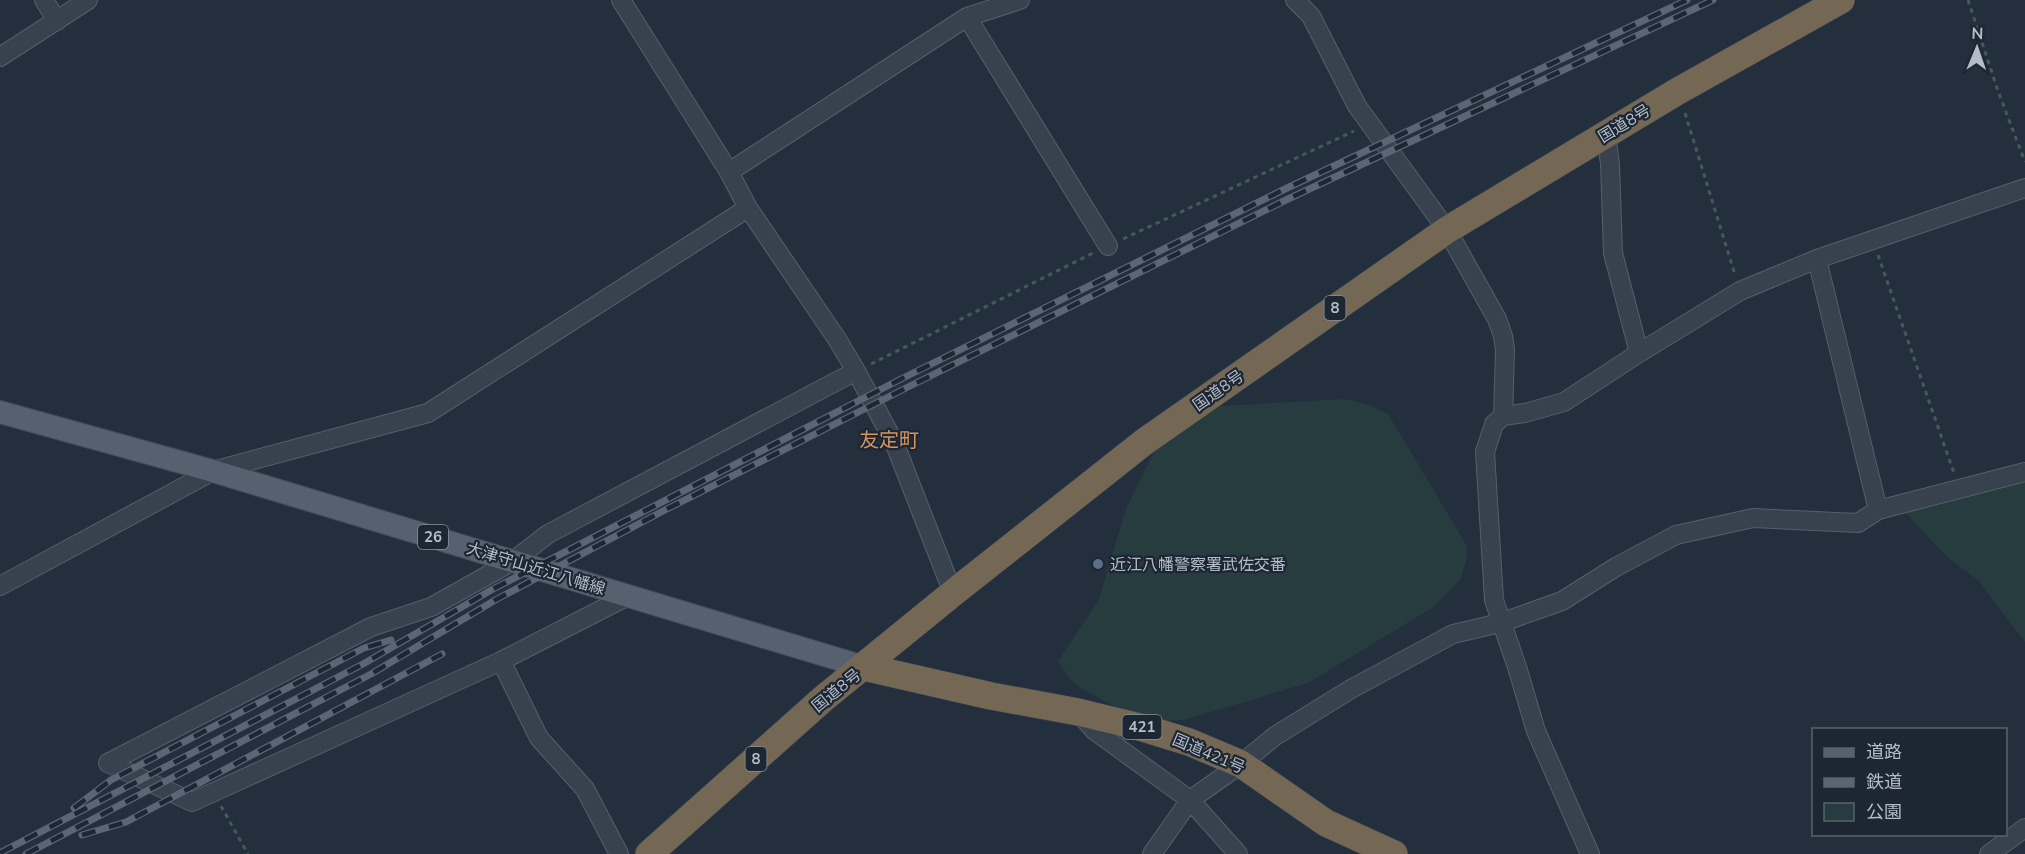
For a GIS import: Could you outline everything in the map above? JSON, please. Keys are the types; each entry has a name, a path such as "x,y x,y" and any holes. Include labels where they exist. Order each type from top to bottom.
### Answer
{"highway":[{"name":"国道8号","path":"649,854 824,698 1144,442 1447,230 1678,91 1841,0"},
{"name":"国道421号","path":"864,667 991,696 1078,712 1170,736 1241,764 1326,823 1394,854"}],"main road":[{"name":"大津守山近江八幡線","path":"0,412 213,471 864,667"}],"street":[{"path":"44,0 57,21"},
{"path":"0,57 88,0"},
{"path":"621,0 729,172 748,208 837,339 855,371 894,442 953,593"},
{"path":"729,172 967,18 1020,0"},
{"path":"1303,2 1357,106 1447,230 1497,319 1505,350 1503,416"},
{"path":"967,18 1108,246"},
{"path":"1606,134 1610,164 1613,253 1639,352"},
{"path":"1590,854 1536,731 1494,600 1485,452 1494,424 1503,416 1564,402 1639,352 1740,291 1817,260 2025,188"},
{"path":"0,586 213,471 428,413 748,208"},
{"path":"1817,260 1878,510"},
{"path":"628,596 501,661 192,802 108,763 371,627 431,607 513,561 548,534 855,371"},
{"path":"1152,854 1190,800 1241,764 1275,736 1351,689 1453,634 1500,623 1562,601 1616,567 1676,535 1753,518 1858,523 1878,510 2025,472"},
{"path":"501,661 539,738 585,789 619,854"},
{"path":"1078,712 1095,731 1190,800 1238,854"},
{"path":"1989,854 2025,828"}],"path":[{"path":"1968,0 1998,91 2025,162"},
{"path":"1678,91 1740,291"},
{"path":"1873,240 1959,489"},
{"path":"213,792 248,854"}],"green space":[{"path":"1345,399 1369,405 1388,414 1467,546 1466,562 1460,580 1432,608 1308,683 1184,720 1159,721 1130,715 1070,680 1058,661 1098,601 1126,509 1159,441 1190,415 1222,406"},
{"path":"2025,481 2025,642 1978,580 1946,556 1905,512"}],"railway":[{"path":"0,853 363,664 493,589 899,380 1285,189 1687,0"},
{"path":"26,854 371,674 497,599 663,511 1288,199 1713,0"},
{"path":"74,808 111,780 364,648 391,640"},
{"path":"82,835 126,822 442,654"}],"place":[{"name":"近江八幡警察署武佐交番","path":"1098,564"}],"district":[{"name":"友定町","path":"889,440"}]}
